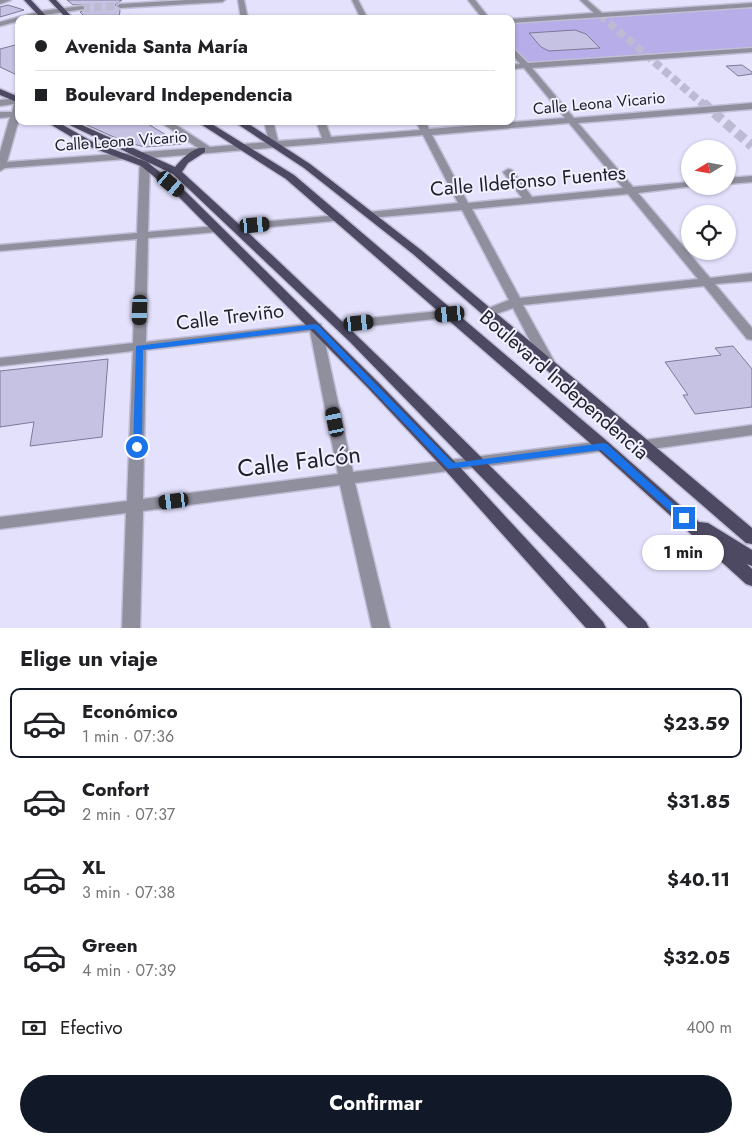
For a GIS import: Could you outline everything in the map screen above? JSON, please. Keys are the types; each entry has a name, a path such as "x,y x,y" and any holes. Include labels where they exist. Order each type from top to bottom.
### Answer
{"main road":[{"path":"27,0 43,15"},
{"path":"52,0 67,15"},
{"path":"0,92 15,103"},
{"path":"2,101 15,104"},
{"path":"56,125 88,143 122,157 144,160 182,194 316,327 451,467 597,628"},
{"path":"73,125 144,160 177,172 341,325 640,628"},
{"name":"Boulevard Independencia","path":"207,125 290,177 603,446 752,579"},
{"name":"Boulevard Independencia","path":"243,125 307,166 369,215 645,445 752,538"},
{"path":"177,172 184,161 205,150"},
{"path":"684,518 707,529 752,559"}],"street":[{"path":"0,2 8,0"},
{"path":"126,6 222,0"},
{"path":"241,0 244,15"},
{"path":"355,0 363,15"},
{"path":"471,0 484,15"},
{"path":"583,0 600,15"},
{"path":"696,0 708,8"},
{"path":"515,21 752,5"},
{"path":"47,15 62,10 82,8"},
{"path":"0,24 15,21"},
{"path":"515,67 752,50"},
{"path":"515,53 752,336"},
{"name":"Calle Leona Vicario","path":"515,125 752,106"},
{"path":"0,115 15,107"},
{"path":"0,166 15,115"},
{"path":"169,125 205,150"},
{"path":"269,125 274,144"},
{"path":"321,125 327,140"},
{"path":"422,125 546,362"},
{"name":"Calle Leona Vicario","path":"144,160 205,150 511,125"},
{"name":"Calle Leona Vicario","path":"0,166 122,157"},
{"path":"132,628 144,160"},
{"path":"508,172 528,199"},
{"path":"736,180 752,179"},
{"name":"Calle Ildefonso Fuentes","path":"369,215 681,185"},
{"path":"238,227 339,218"},
{"path":"0,248 216,229"},
{"path":"488,313 516,302 752,276"},
{"path":"341,325 450,314"},
{"path":"316,327 346,478 382,628"},
{"name":"Calle Treviño","path":"0,362 316,327"},
{"path":"645,445 752,430"},
{"name":"Calle Falcón","path":"0,523 346,478 451,467 603,446"}],"shaded area":[{"path":"752,5 752,50 527,66 515,52 515,21"}],"building":[{"path":"67,0 122,0 115,5 120,10 119,15 83,15 80,12 85,10 85,5 73,5"},
{"path":"8,5 24,10 0,17 0,7"},
{"path":"575,30 586,34 600,48 549,51 541,47 529,33"},
{"path":"15,45 15,74 0,67 0,49"},
{"path":"742,65 752,74 738,76 726,66"},
{"path":"87,125 150,125 181,144 145,147 125,142"},
{"path":"733,346 752,369 752,407 695,414 683,395 688,395 665,362 721,355 715,348"},
{"path":"108,359 102,437 30,446 34,422 0,427 0,371"}],"tunnel":[{"path":"82,8 120,6"},
{"path":"600,15 704,105"},
{"path":"703,103 752,146"}],"route":[{"path":"137,447 139,348 316,327 451,467 603,446 684,518"}]}
